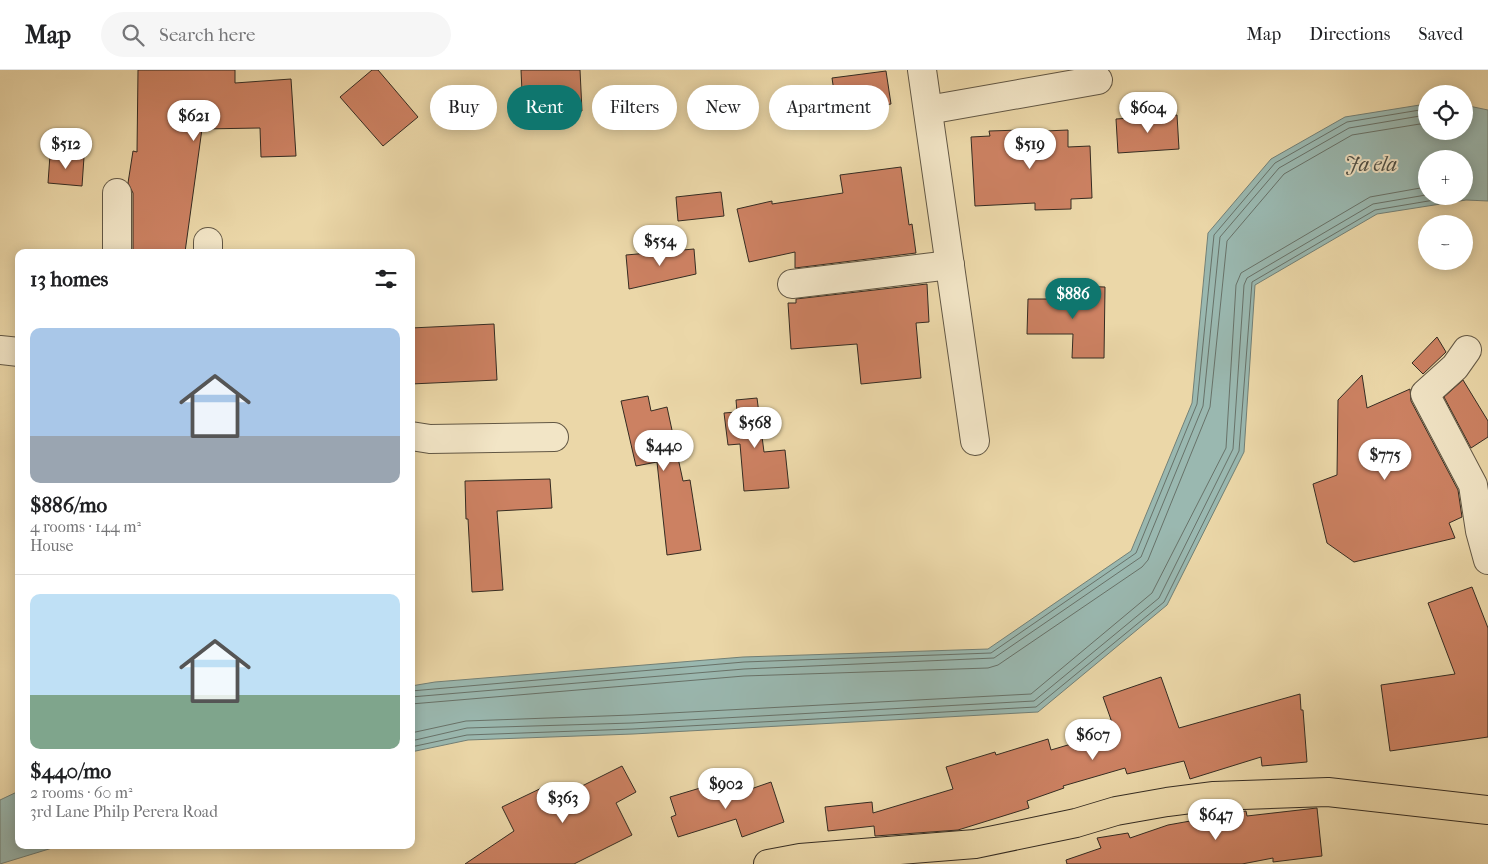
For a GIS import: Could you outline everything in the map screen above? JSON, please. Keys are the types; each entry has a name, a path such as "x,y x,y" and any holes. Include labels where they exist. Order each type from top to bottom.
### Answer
{"main road":[{"path":"768,864 800,858 975,844 1076,823 1116,812 1214,796 1328,792 1488,810"}],"street":[{"path":"922,70 975,441"},
{"path":"928,110 1098,80"},
{"path":"117,193 117,249"},
{"path":"792,284 950,265"},
{"path":"0,350 15,352"},
{"path":"1466,350 1455,367 1425,394 1473,485 1480,531 1488,560"},
{"path":"415,437 430,440 554,437"}],"water":[{"name":"Ja ela","path":"1418,105 1418,140 1473,140 1473,107 1488,110 1488,201 1473,200 1473,150 1418,150 1418,205 1434,205 1377,214 1255,285 1244,452 1167,605 1038,712 633,734 468,740 415,751 415,685 435,682 743,657 988,649 1131,551 1192,403 1208,233 1271,159 1345,117"},
{"path":"15,793 15,849 49,849 0,864 0,800"}],"building":[{"path":"138,70 235,70 235,83 291,79 296,156 261,157 260,128 202,129 185,249 133,249 133,193 128,183 133,151 137,152"},
{"path":"372,70 378,70 418,117 383,146 340,97"},
{"path":"521,70 580,70 581,85 522,85"},
{"path":"886,71 888,85 833,85 832,78"},
{"path":"1177,115 1179,149 1118,153 1116,119"},
{"path":"1022,130 1022,132 1068,130 1068,147 1090,146 1092,198 1071,199 1071,209 1035,210 1035,203 975,206 971,137 990,136 989,131"},
{"path":"50,155 84,157 82,186 48,183"},
{"path":"901,167 909,225 912,224 916,253 795,268 795,252 749,262 737,209 772,201 772,204 843,193 840,175"},
{"path":"721,192 724,216 678,221 676,197"},
{"path":"694,249 696,274 629,289 626,255"},
{"path":"927,284 929,322 916,323 921,378 861,384 857,344 791,349 788,303 796,303 796,299"},
{"path":"1074,286 1105,287 1104,358 1072,358 1073,334 1027,334 1028,299 1074,299"},
{"path":"494,324 497,380 415,384 415,328"},
{"path":"1437,337 1446,352 1423,374 1412,363"},
{"path":"1362,375 1367,408 1410,389 1411,401 1458,490 1462,517 1449,523 1455,538 1354,562 1327,543 1313,484 1337,475 1338,400"},
{"path":"1463,380 1488,421 1488,437 1471,448 1444,397"},
{"path":"648,396 651,411 667,407 683,481 690,480 701,550 667,555 657,462 636,466 621,401"},
{"path":"757,398 764,452 785,450 789,488 744,491 740,444 728,445 724,413 737,412 736,400"},
{"path":"550,479 552,508 497,511 503,590 472,592 465,481"},
{"path":"1472,587 1488,628 1488,737 1390,751 1381,685 1455,674 1428,603"},
{"path":"1161,677 1179,728 1300,694 1307,762 1262,766 1261,757 1190,779 1184,761 1127,774 1125,768 1063,786 1064,788 1027,801 1029,808 958,830 875,836 874,826 828,831 825,807 872,802 873,813 953,789 946,767 995,752 996,755 1048,739 1051,750 1115,731 1103,697"},
{"path":"622,766 636,792 616,803 632,835 574,864 465,864 514,831 502,807 550,784 560,797"},
{"path":"771,782 784,822 742,837 736,819 678,837 671,817 676,815 670,797 717,783 722,799"},
{"path":"1317,808 1322,856 1273,862 1273,858 1242,864 1067,864 1066,860 1101,848 1097,838 1128,833 1130,838 1168,825 1246,811 1247,816"}]}
